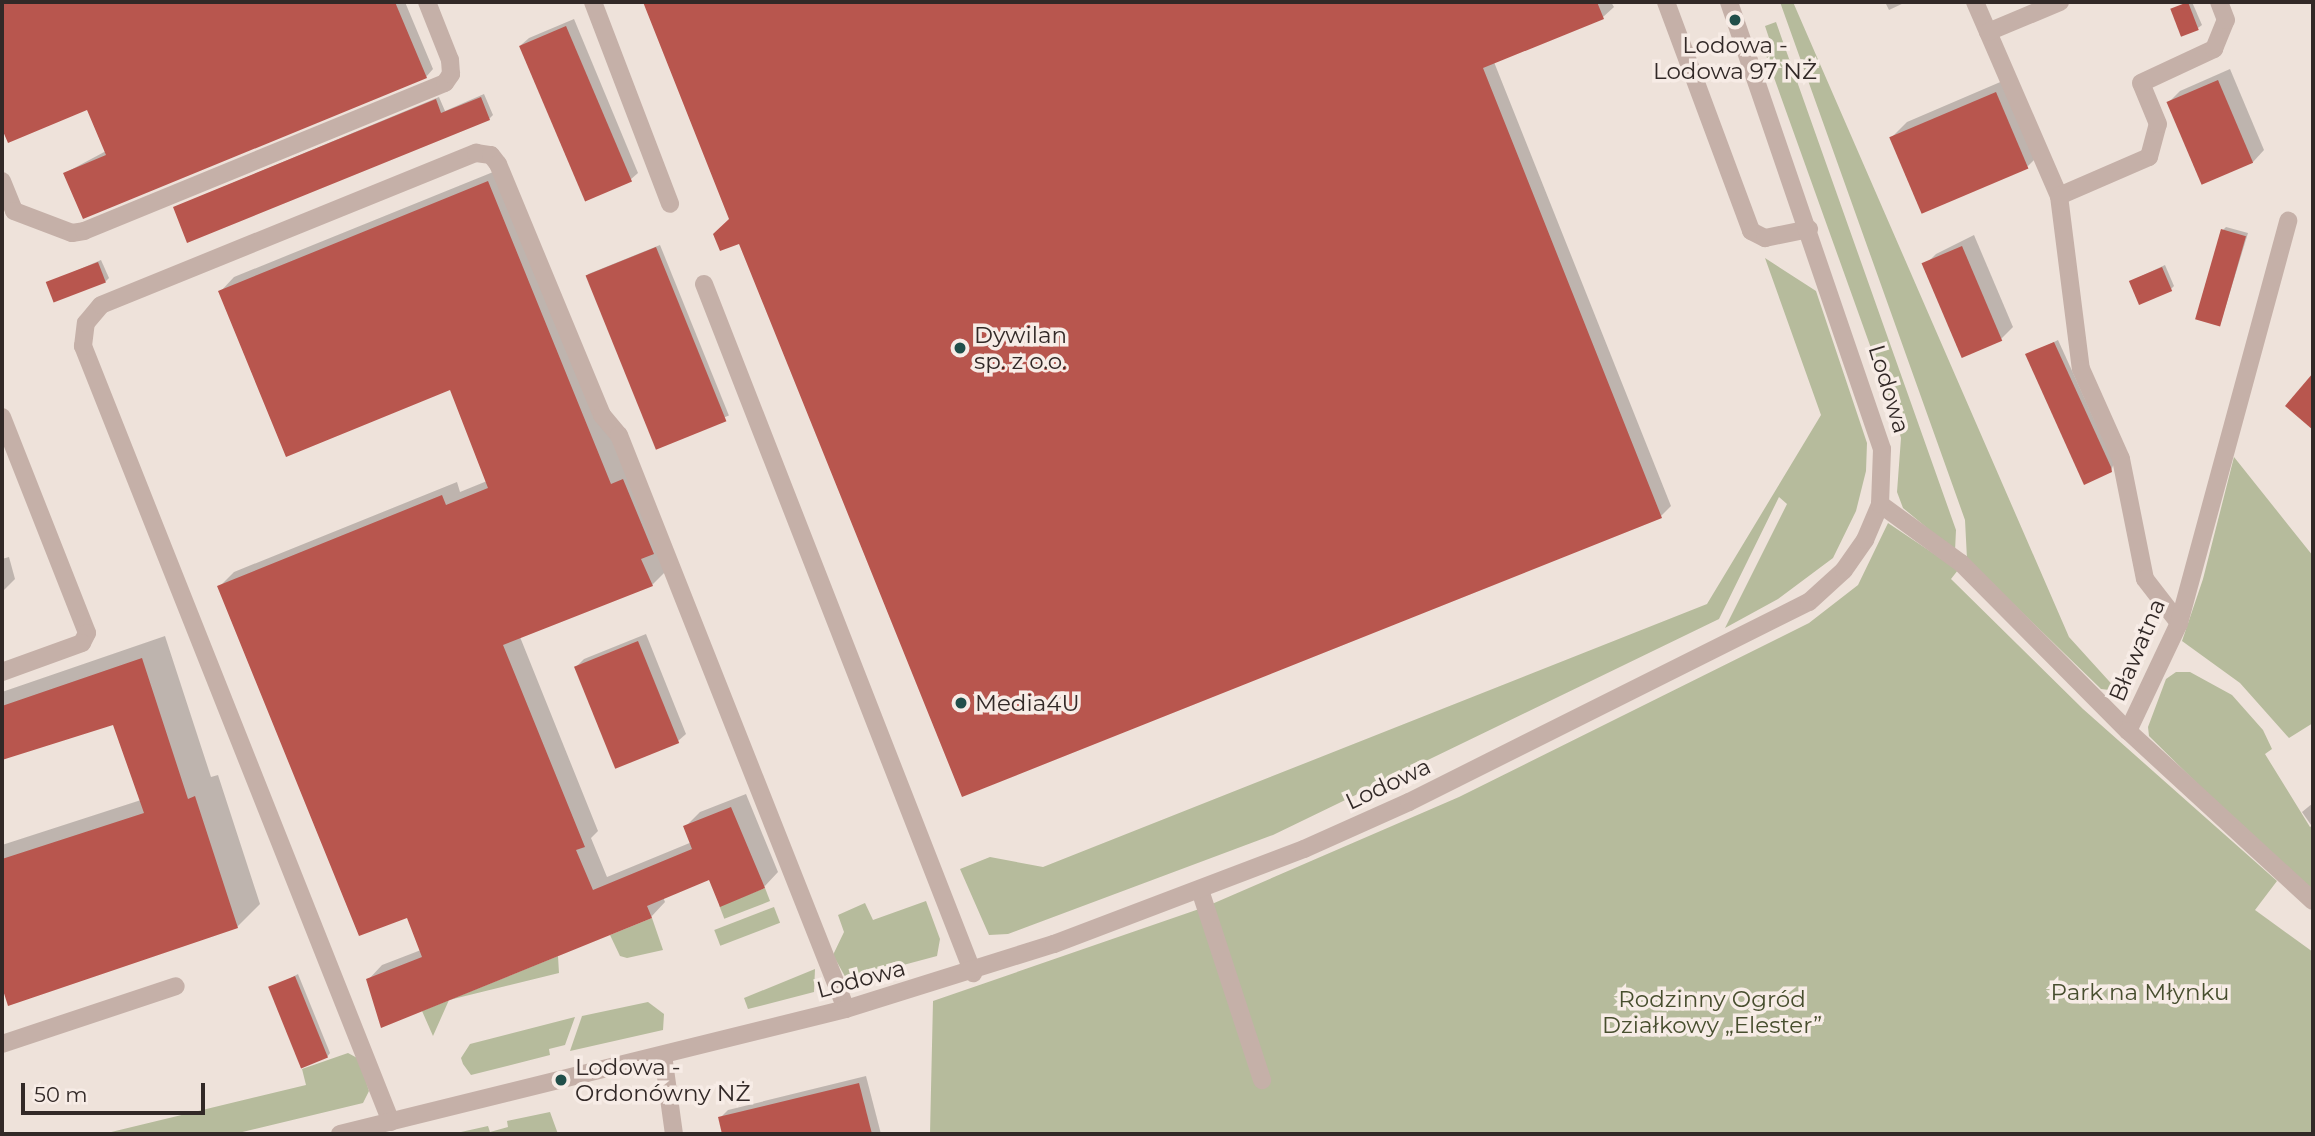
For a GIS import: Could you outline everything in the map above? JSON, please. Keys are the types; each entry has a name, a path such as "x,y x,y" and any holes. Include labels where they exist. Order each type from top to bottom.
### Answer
{"street":[{"path":"2,181 14,211 72,233 84,231 445,83 451,74 450,60 427,2"},
{"path":"593,2 670,204"},
{"path":"1665,2 1751,231 1765,238 1809,229"},
{"name":"Lodowa","path":"340,1134 846,1009 973,974 1200,890 1409,802 1809,602 1844,570 1865,541 1880,504 1882,449 1875,416 1729,2"},
{"path":"1975,2 2059,196 2081,369 2121,459 2146,579 2179,623"},
{"path":"1988,32 2060,2"},
{"path":"2059,196 2149,157 2158,124 2141,83 2214,49 2226,20 2219,2"},
{"path":"391,1122 83,346 86,323 101,305 476,153 491,155 498,164 602,415 619,435 846,1009"},
{"name":"Bławatna","path":"1880,504 1961,564 2128,731 2179,623 2288,221"},
{"path":"704,284 973,974"},
{"path":"2,417 87,633 82,643 2,672"},
{"path":"2128,731 2313,901"},
{"path":"1200,890 1262,1080"},
{"path":"2,1044 176,986"},
{"path":"663,1055 674,1134"}],"green space":[{"path":"1780,2 1793,2 2069,637 2118,691 2101,689 1967,559 1965,520"},
{"path":"1776,22 1956,530 1955,551 1903,508 1897,492 1901,438 1891,404 1762,44 1770,41 1765,26"},
{"path":"1765,258 1816,291 1867,443 1866,471 1856,511 1833,558 1778,599 1725,628 1787,504 1779,497 1719,619 1273,835 1008,934 989,935 960,869 990,857 1043,867 1707,604 1821,415"},
{"path":"2234,457 2313,556 2313,723 2289,738 2240,683 2182,641 2203,579"},
{"path":"1888,523 1958,570 1951,579 2083,709 2277,881 2255,910 2313,952 2313,1134 930,1134 933,1001 1205,907 1459,797 1809,623 1858,585"},
{"path":"2176,672 2190,672 2232,695 2263,730 2272,749 2265,754 2310,827 2313,825 2313,891 2286,871 2149,736 2148,727 2166,679"},
{"path":"765,888 770,901 724,919 719,906"},
{"path":"926,901 940,939 937,956 847,980 833,955 844,932 838,915 865,903 873,920"},
{"path":"774,907 780,923 720,946 714,930"},
{"path":"652,918 663,950 627,958 620,956 610,935"},
{"path":"558,956 559,973 450,1000"},
{"path":"815,969 814,992 748,1009 744,998"},
{"path":"449,1000 433,1036 422,1011"},
{"path":"648,1002 664,1014 663,1030 570,1051 582,1016"},
{"path":"575,1017 565,1045 549,1049 550,1055 471,1075 463,1064 461,1058 470,1044"},
{"path":"348,1053 359,1059 369,1091 363,1103 234,1134 103,1134 306,1085 302,1069"},
{"path":"550,1112 558,1134 452,1134 488,1126 490,1132 508,1127 507,1121"}],"building":[{"path":"2,2 395,2 427,78 83,219 63,173 106,155 87,110 8,143 2,129"},
{"path":"643,2 1597,2 1604,19 1483,68 1662,518 962,797 739,244 720,251 713,234 729,219"},
{"path":"2188,2 2199,30 2181,37 2170,9"},
{"path":"566,26 632,182 585,201 519,46"},
{"path":"2218,80 2253,163 2202,185 2166,102"},
{"path":"1996,92 2028,168 1922,214 1889,137"},
{"path":"481,97 490,120 187,243 173,207 436,99 441,113"},
{"path":"488,181 611,484 623,479 654,554 641,559 653,586 503,645 585,847 576,850 593,890 692,849 683,826 731,807 765,888 720,907 709,880 647,906 652,918 381,1028 366,979 422,957 407,918 359,936 217,586 442,495 446,505 488,488 450,390 286,457 218,291"},
{"path":"2221,229 2246,236 2220,327 2195,319"},
{"path":"1962,246 2002,341 1962,358 1921,263"},
{"path":"656,247 726,421 656,450 586,275"},
{"path":"98,262 106,283 54,303 46,282"},
{"path":"2162,267 2172,291 2139,305 2129,281"},
{"path":"2054,342 2111,467 2112,472 2084,485 2025,354"},
{"path":"2313,373 2313,430 2285,406"},
{"path":"638,641 679,743 615,769 574,667"},
{"path":"142,658 188,799 195,796 238,928 8,1006 2,987 2,859 144,813 113,725 2,760 2,706"},
{"path":"295,976 328,1058 301,1068 268,987"},
{"path":"859,1083 872,1134 722,1134 718,1117"}],"place":[{"name":"Lodowa - Lodowa 97 NŻ","path":"1735,20"},
{"name":"Dywilan sp. z o.o.","path":"960,348"},
{"name":"Media4U","path":"961,703"},
{"name":"Lodowa - Ordonówny NŻ","path":"561,1080"}],"park label":[{"name":"Park na Młynku","path":"2140,992"},
{"name":"Rodzinny Ogród Działkowy „Elester”","path":"1712,1012"}]}
